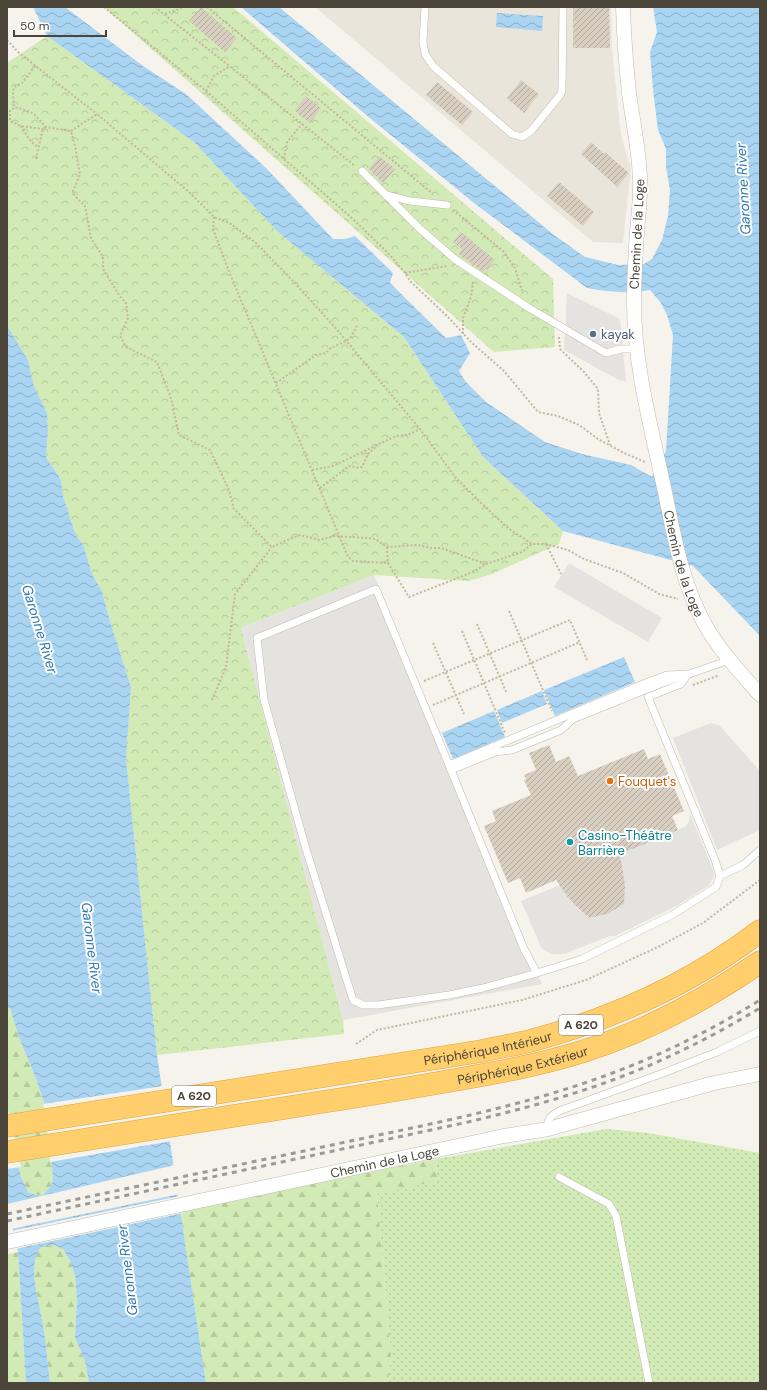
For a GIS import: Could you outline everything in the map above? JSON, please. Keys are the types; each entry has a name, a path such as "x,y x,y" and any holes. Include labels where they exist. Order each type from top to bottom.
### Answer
{"highway":[{"name":"Périphérique Intérieur","path":"7,1126 482,1051 529,1041 576,1027 619,1011 697,974 760,931"},
{"name":"Périphérique Extérieur","path":"7,1152 488,1075 534,1065 582,1052 629,1035 675,1014 716,992 760,962"}],"street":[{"name":"Chemin de la Loge","path":"623,7 626,60 636,133 640,178 637,349 642,386 649,413"},
{"name":"Chemin de la Loge","path":"630,7 633,64 647,176 647,201 639,247"},
{"name":"Chemin de la Loge","path":"637,301 641,327 654,462 682,570 703,622 728,658 760,695"},
{"name":"Chemin de la Loge","path":"7,1242 504,1136 548,1129 714,1083 760,1074"}],"lane":[{"path":"425,7 423,42 425,54 433,66 512,134 522,137 531,131 560,94 562,89 563,7"},
{"path":"362,171 420,229 456,260 529,308 606,353 637,349"},
{"path":"386,195 410,201 447,205"},
{"path":"537,973 524,949 376,589 257,638 264,700 306,849 353,1000 363,1005 378,1005 483,988 537,973 582,959 672,915 716,887 720,876 715,860 644,687"},
{"path":"450,767 495,752 512,750 560,730 573,719 667,675 688,674 721,663 728,658"},
{"path":"648,697 681,684 688,674"},
{"path":"450,767 556,720 644,687"},
{"path":"720,876 743,865 760,850"},
{"path":"548,1129 547,1123 549,1118 559,1111 717,1052 760,1031"},
{"path":"560,1177 609,1204 616,1216 649,1383"}],"path":[{"path":"104,7 206,91 353,219 390,255 410,281 472,343 504,371 538,412 558,416 579,425 598,439 610,444 624,453 654,462"},
{"path":"155,7 362,171"},
{"path":"165,14 184,7"},
{"path":"207,7 503,251 515,268 520,287 529,308"},
{"path":"7,40 19,53 97,114 190,193 214,217 231,224 256,243 291,279 346,341 420,429 455,476 509,529 532,544 546,544 568,550 584,559 623,573 659,594 683,600 692,597"},
{"path":"35,66 22,82 14,87 14,107 10,111 10,121 21,126 43,129 46,127"},
{"path":"206,91 214,76 230,66"},
{"path":"14,107 34,114 46,127 71,131 97,114"},
{"path":"284,159 287,142 302,124"},
{"path":"21,126 35,145 39,147"},
{"path":"36,159 43,129"},
{"path":"71,131 80,174 73,191 75,196 85,206 90,238 103,257 103,268 119,295 126,303 128,318 120,336 126,347 157,362 171,398 179,435 210,450 229,490 234,509 272,547"},
{"path":"214,217 213,229 228,268 348,558 353,561 388,563"},
{"path":"405,273 449,266 456,260"},
{"path":"463,334 463,318 470,298 475,273"},
{"path":"276,383 316,355 326,353 331,348 346,341 351,337 357,326"},
{"path":"559,326 560,349 584,372 598,389 599,413 610,444"},
{"path":"312,470 333,466 396,436 408,434 420,429"},
{"path":"320,488 349,466 359,468 362,467 368,454 379,444"},
{"path":"212,700 226,667 235,594 272,547 300,536 320,540 340,536 368,538 375,539 387,547 418,545 430,548 441,548 486,564"},
{"path":"387,547 388,563 409,597 473,572 486,564 522,552 532,544"},
{"path":"546,544 561,574"},
{"path":"509,611 556,720"},
{"path":"416,685 570,620 587,660"},
{"path":"477,624 507,694"},
{"path":"462,631 508,740"},
{"path":"424,705 432,706 580,642"},
{"path":"433,643 464,714"}],"shaded area":[{"path":"315,7 611,7 612,49 621,135 631,169 623,243 593,242"},
{"name":"kayak","path":"567,293 620,319 626,381 619,380 564,350"},
{"path":"569,563 662,618 648,642 554,587"},
{"path":"374,575 542,984 343,1020 241,628"},
{"path":"711,723 719,725 760,771 760,830 717,850 673,738"},
{"path":"690,814 714,872 713,879 708,886 678,905 615,936 610,936 564,954 551,954 542,949 521,901 560,885 576,906 588,918 607,914 624,903 624,877 619,854 685,827 689,822"}],"green space":[{"path":"104,7 233,7 553,279 555,347 494,352"},
{"path":"47,36 194,142 277,231 404,337 483,457 563,531 559,544 492,574 469,581 374,575 241,628 343,1020 344,1034 157,1055 126,759 131,687 102,591 92,574 83,544 76,536 63,496 61,480 46,457 48,431 47,413 34,386 28,360 8,327 7,63"},
{"path":"7,1008 10,1008 20,1040 35,1076 48,1114 53,1179 51,1186 42,1196 29,1193 21,1177 7,1113"},
{"path":"606,1129 648,1133 760,1153 760,1383 388,1383 391,1357 377,1193 437,1181 436,1159"},
{"path":"436,1159 437,1181 377,1194 391,1357 388,1383 206,1383 180,1210"},
{"path":"54,1245 63,1249 70,1261 75,1275 77,1299 75,1338 85,1361 89,1383 50,1383 44,1332 34,1274 37,1255 41,1247"},
{"path":"18,1252 26,1383 7,1383 7,1254"}],"water":[{"name":"Garonne River","path":"33,7 65,7 143,66 186,94 267,169 333,239 345,239 355,236 393,273 390,283 446,338 461,335 470,353 459,371 466,382 486,402 545,442 582,454 631,465 652,477 666,451 673,335 667,315 661,303 650,290 619,292 587,288 474,203 365,114 241,7 279,7 554,235 585,257 618,265 644,264 652,259 662,240 668,216 670,190 666,167 666,149 658,130 650,52 657,32 653,7 760,7 760,636 693,566 563,531 483,457 404,337 277,231 194,142 47,36"},
{"path":"497,13 543,16 542,31 496,27"},
{"name":"Garonne River","path":"7,292 8,327 28,360 34,386 47,413 48,431 46,457 61,480 63,496 76,536 83,544 92,574 102,591 131,687 126,759 157,1055 206,1383 89,1383 85,1361 75,1338 77,1299 75,1275 70,1261 63,1249 54,1245 41,1247 37,1255 34,1274 44,1332 50,1383 26,1383 18,1252 7,1204 7,1113 21,1177 29,1193 42,1196 51,1186 53,1179 48,1114 35,1076 20,1040 10,1008 7,1008"},
{"path":"624,657 635,682 555,716 544,690"},
{"path":"542,691 547,704 502,723 497,710"},
{"path":"494,711 505,737 453,759 442,733"}],"pier":[{"path":"163,1086 172,1141 50,1162 46,1115 43,1104"},
{"path":"7,1111 9,1113 21,1167 7,1169"},
{"path":"175,1165 180,1194 11,1229 7,1213 7,1204"},
{"path":"180,1196 183,1213 15,1249 11,1231"}],"building":[{"path":"201,7 237,38 225,52 189,21"},
{"path":"573,7 609,7 610,48 573,48"},
{"path":"521,80 539,94 524,113 507,98"},
{"path":"437,82 473,112 462,125 426,95"},
{"path":"306,96 321,108 310,123 295,110"},
{"path":"591,142 629,173 617,187 581,154"},
{"path":"379,156 395,169 383,183 369,169"},
{"path":"559,182 594,212 583,226 547,196"},
{"path":"461,232 495,260 487,270 486,269 483,272 459,254 462,249 453,242"},
{"name":"Casino-Théâtre Barrière","path":"549,745 556,762 569,756 578,776 644,749 648,759 660,754 684,811 672,816 678,830 620,854 625,885 624,904 607,914 589,918 567,896 556,880 526,893 520,878 508,883 484,826 496,821 492,811 531,795 524,780 526,779 524,775 536,770 529,753"}],"railway":[{"path":"7,1214 430,1124 496,1109 561,1091 657,1055 720,1024 760,1000"},
{"path":"7,1221 468,1122 547,1102 615,1079 658,1062 720,1031 760,1008"}],"place":[{"name":"kayak","path":"593,334"},
{"name":"Fouquet's","path":"610,781"},
{"name":"Casino-Théâtre Barrière","path":"570,842"}]}
